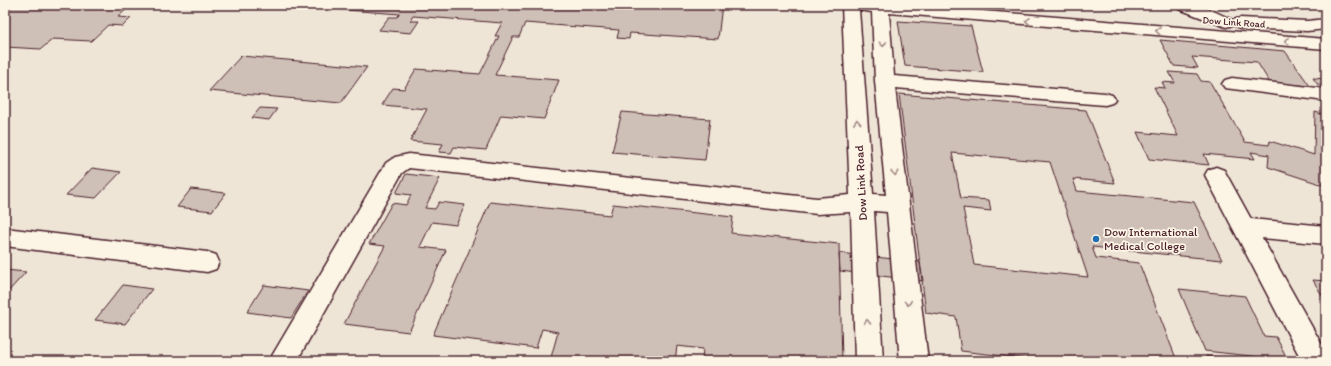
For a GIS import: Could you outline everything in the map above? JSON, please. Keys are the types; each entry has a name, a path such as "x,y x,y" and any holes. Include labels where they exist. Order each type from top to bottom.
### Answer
{"lane":[{"name":"Dow Link Road","path":"850,5 862,203 869,361"},
{"path":"855,5 1326,44"},
{"name":"Dow Link Road","path":"1022,5 1226,22 1307,26 1326,24"},
{"path":"1185,5 1226,22"},
{"path":"880,6 885,81 914,361"},
{"path":"885,81 1105,99"},
{"path":"1232,84 1326,95"},
{"path":"283,361 394,168 402,162 409,161 817,206 862,203 899,205"},
{"path":"1216,175 1316,361"},
{"path":"1244,227 1326,235"},
{"path":"5,237 207,262"}],"shaded area":[{"path":"5,5 1326,5 1326,361 5,361"}],"building":[{"path":"5,5 131,5 118,17 131,18 123,26 108,25 91,41 53,39 41,49 5,47"},
{"path":"322,5 722,5 718,39 630,33 629,39 617,38 619,30 525,23 519,37 513,37 495,75 559,80 544,119 501,115 486,150 454,147 451,153 439,152 443,144 410,141 427,109 382,105 393,88 404,89 416,69 480,74 499,36 495,36 502,23 413,16 410,21 419,21 411,33 379,30 389,17 397,17 400,14 319,8"},
{"path":"898,21 971,26 983,72 905,66"},
{"path":"1160,40 1285,51 1310,86 1270,83 1257,62 1192,57 1198,68 1174,66"},
{"path":"241,56 367,67 341,103 209,91"},
{"path":"1169,72 1197,74 1201,81 1210,82 1245,142 1269,145 1270,141 1314,155 1315,112 1326,115 1326,186 1268,167 1269,155 1251,152 1255,159 1204,154 1209,165 1149,159 1137,132 1178,136 1154,87 1165,88 1162,82 1175,83"},
{"path":"1313,78 1326,79 1326,85 1318,85"},
{"path":"899,94 1086,110 1115,183 1073,179 1077,191 1194,202 1222,260 1092,247 1096,258 1139,263 1177,361 1047,361 961,351 956,317 926,313","holes":["952,153 1050,162 1088,277 974,265 963,208 991,211 989,200 961,198"]},
{"path":"260,108 277,109 269,120 252,118"},
{"path":"622,112 710,119 705,160 612,152"},
{"path":"92,168 121,172 96,198 66,195"},
{"path":"406,174 440,178 425,208 435,209 439,202 465,205 456,225 432,222 420,247 446,250 409,332 344,324 385,246 369,244 392,203 406,205 411,195 396,193"},
{"path":"191,189 226,193 212,211 177,207"},
{"path":"490,202 610,215 613,204 733,217 731,233 839,244 842,361 702,361 703,349 677,346 675,361 550,361 558,332 542,329 536,348 433,335"},
{"path":"839,253 920,262 923,281 840,271"},
{"path":"5,270 26,272 5,295"},
{"path":"1313,280 1326,281 1326,302"},
{"path":"123,285 152,289 125,324 95,320"},
{"path":"264,285 308,291 291,318 247,312"},
{"path":"1179,289 1245,296 1264,336 1276,337 1288,360 1205,351"},
{"path":"1206,356 1246,361 1208,361"}],"place":[{"name":"Dow International Medical College","path":"1096,239"}]}
